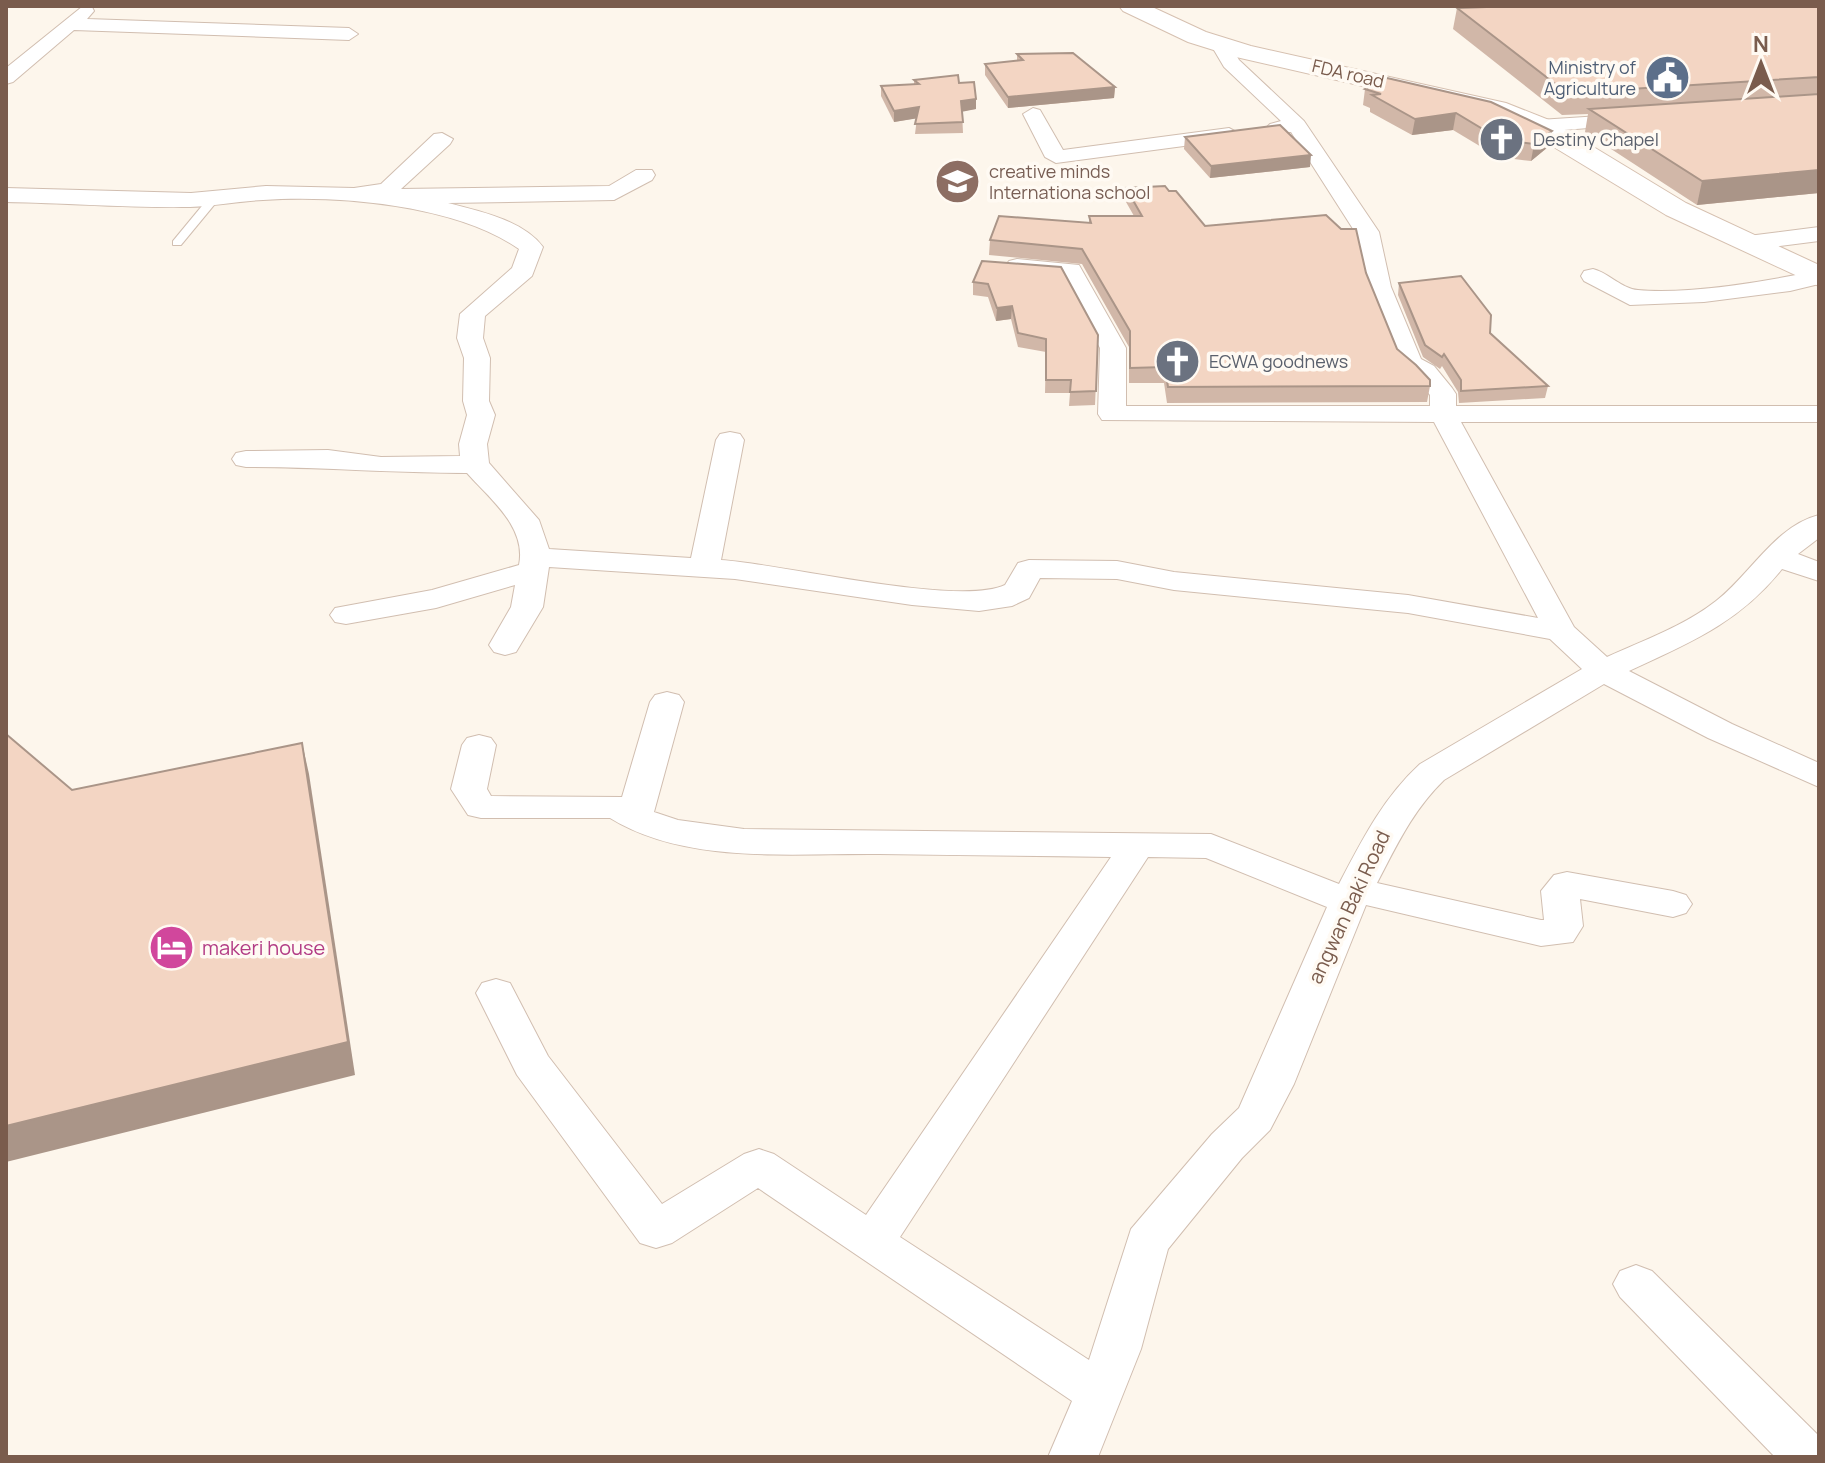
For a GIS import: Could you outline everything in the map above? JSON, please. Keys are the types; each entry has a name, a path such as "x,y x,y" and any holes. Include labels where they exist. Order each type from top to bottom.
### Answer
{"street":[{"path":"6,78 90,6"},
{"name":"FDA road","path":"1131,6 1221,45 1497,109 1539,126 1676,209 1819,277"},
{"path":"69,24 349,34"},
{"path":"1221,45 1231,63 1297,125 1367,232 1379,287 1410,363 1425,372 1443,394 1443,414 1560,631 1603,671 1720,731 1819,776"},
{"path":"1033,114 1056,157 1297,125"},
{"path":"1539,126 1657,118"},
{"path":"354,195 388,189 442,139"},
{"path":"6,195 191,200 266,193 481,197 614,193 644,175"},
{"path":"354,195 474,214 508,228 531,247 523,271 473,314 470,338 477,358 476,401 481,415 473,444 475,464 529,526 535,563 527,607 505,645"},
{"path":"1748,243 1819,234"},
{"path":"996,265 1070,270 1113,348 1112,414 1819,414"},
{"path":"1593,276 1630,298 1704,295 1790,284 1819,277"},
{"path":"704,567 730,440"},
{"path":"246,459 328,458 381,465 475,464"},
{"name":"angwan Baki Road","path":"1073,1457 1117,1349 1147,1242 1227,1146 1255,1119 1273,1084 1316,975 1352,896 1389,824 1411,792 1432,772 1603,671 1692,630 1727,608 1756,581 1776,556 1819,524"},
{"path":"1776,556 1819,572"},
{"path":"346,615 436,599 535,563 704,567 979,602 1001,599 1018,591 1029,569 1117,570 1189,582 1354,601 1408,604 1560,631"},
{"path":"634,818 667,702"},
{"path":"479,745 469,789 481,807 617,807 634,818 673,832 744,841 1211,846 1352,896 1541,933 1559,933 1564,926 1560,891 1567,884 1673,904"},
{"path":"872,1242 1138,844"},
{"path":"496,993 532,1064 656,1230 759,1166 1099,1393"},
{"path":"1636,1284 1807,1457"}],"lane":[{"path":"177,243 215,197"}],"building":[{"path":"1819,6 1819,77 1567,93 1457,8"},
{"path":"1073,53 1115,87 1008,97 985,64 1023,60 1017,54"},
{"path":"958,75 959,83 974,82 976,99 961,101 963,122 915,124 919,107 894,111 881,86 919,84 914,80"},
{"path":"1387,78 1491,102 1552,131 1534,144 1501,140 1456,113 1415,119 1372,95 1381,94 1365,89"},
{"path":"1819,94 1819,170 1702,181 1589,109"},
{"path":"1280,125 1311,155 1211,166 1185,137"},
{"path":"1165,186 1169,191 1176,191 1205,226 1326,215 1341,229 1356,229 1366,273 1397,349 1430,380 1430,386 1168,387 1165,367 1130,368 1130,331 1082,249 990,240 999,216 1091,223 1089,216 1142,216 1126,188"},
{"path":"982,261 1061,267 1098,335 1096,391 1070,392 1071,380 1046,380 1046,339 1018,333 1012,306 997,308 988,284 973,282"},
{"path":"1461,276 1491,315 1490,333 1548,386 1461,391 1461,380 1444,354 1442,357 1425,345 1399,283"},
{"name":"makeri house","path":"6,734 72,790 302,743 348,1042 6,1126"}],"place":[{"name":"Ministry of Agriculture","path":"1667,78"},
{"name":"Destiny Chapel","path":"1502,140"},
{"name":"creative minds Internationa school","path":"958,182"},
{"name":"ECWA goodnews","path":"1178,362"},
{"name":"makeri house","path":"171,948"}]}
